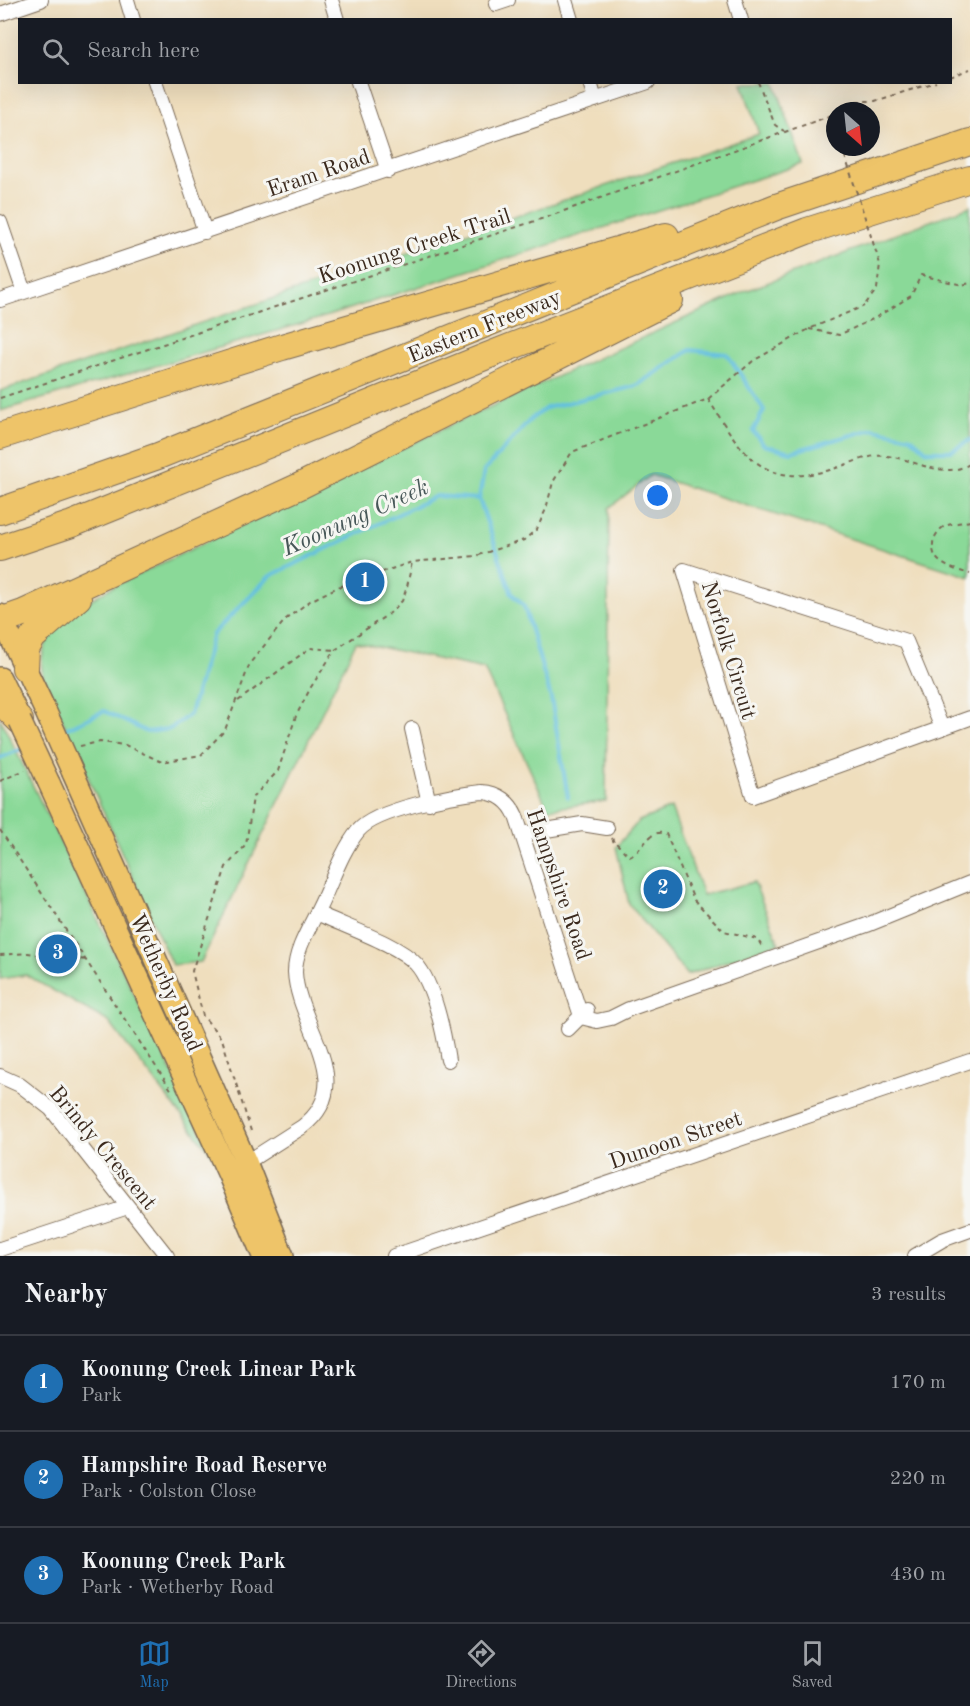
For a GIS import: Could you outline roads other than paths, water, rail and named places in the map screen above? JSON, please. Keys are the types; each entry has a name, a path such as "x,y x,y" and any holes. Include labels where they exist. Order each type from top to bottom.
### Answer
{"highway":[{"name":"Eastern Freeway","path":"0,512 158,456 776,207 970,142"},
{"name":"Eastern Freeway","path":"0,548 82,520 487,356 807,231 970,179"},
{"path":"0,436 567,263 776,207"},
{"path":"1,619 139,560 300,486 807,231"},
{"path":"0,426 48,420"},
{"path":"25,668 26,649 33,637 86,592 139,560"},
{"path":"0,701 20,721"}],"main road":[{"name":"Wetherby Road","path":"1,619 73,773 283,1256"},
{"name":"Wetherby Road","path":"0,678 50,783 244,1163 263,1256"}],"street":[{"path":"0,14 41,0"},
{"path":"127,0 132,18"},
{"path":"331,0 336,18"},
{"path":"565,0 570,18"},
{"path":"735,0 740,18"},
{"path":"156,84 205,232"},
{"path":"359,84 388,171"},
{"path":"591,84 595,100"},
{"name":"Eram Road","path":"0,300 642,84"},
{"path":"0,222 24,292"},
{"name":"Norfolk Circuit","path":"942,728 906,641 684,570 753,796 970,718"},
{"path":"412,729 429,803"},
{"name":"Hampshire Road","path":"244,1163 312,1120 326,1093 326,1072 295,971 299,954 351,841 361,828 386,812 475,793 492,794 511,806 584,1013"},
{"path":"522,834 582,824 607,828"},
{"path":"568,1029 584,1013 598,1015 629,1009 867,925 970,883"},
{"path":"317,913 401,952 417,965 430,991 448,1060"},
{"name":"Dunoon Street","path":"394,1256 970,1061"},
{"name":"Brindy Crescent","path":"0,1076 20,1085 51,1109 167,1256"},
{"path":"0,1249 128,1207"},
{"path":"915,1256 942,1240 970,1230"}],"waterway":[{"name":"Koonung Creek","path":"61,731 104,711 147,732 170,729 190,714 213,634 270,576 436,496 479,499 484,471 531,419 546,408 636,386 690,350 727,354 764,410 753,431 764,445 791,452 873,429 911,437 927,451 951,451 970,440"},
{"path":"479,499 512,594 524,606 551,698 568,797"},
{"name":"Koonung Creek","path":"0,758 24,748"}],"place":[{"name":"Koonung Creek Linear Park","path":"365,582"},
{"name":"Hampshire Road Reserve","path":"663,889"},
{"name":"Koonung Creek Park","path":"58,954"}]}
